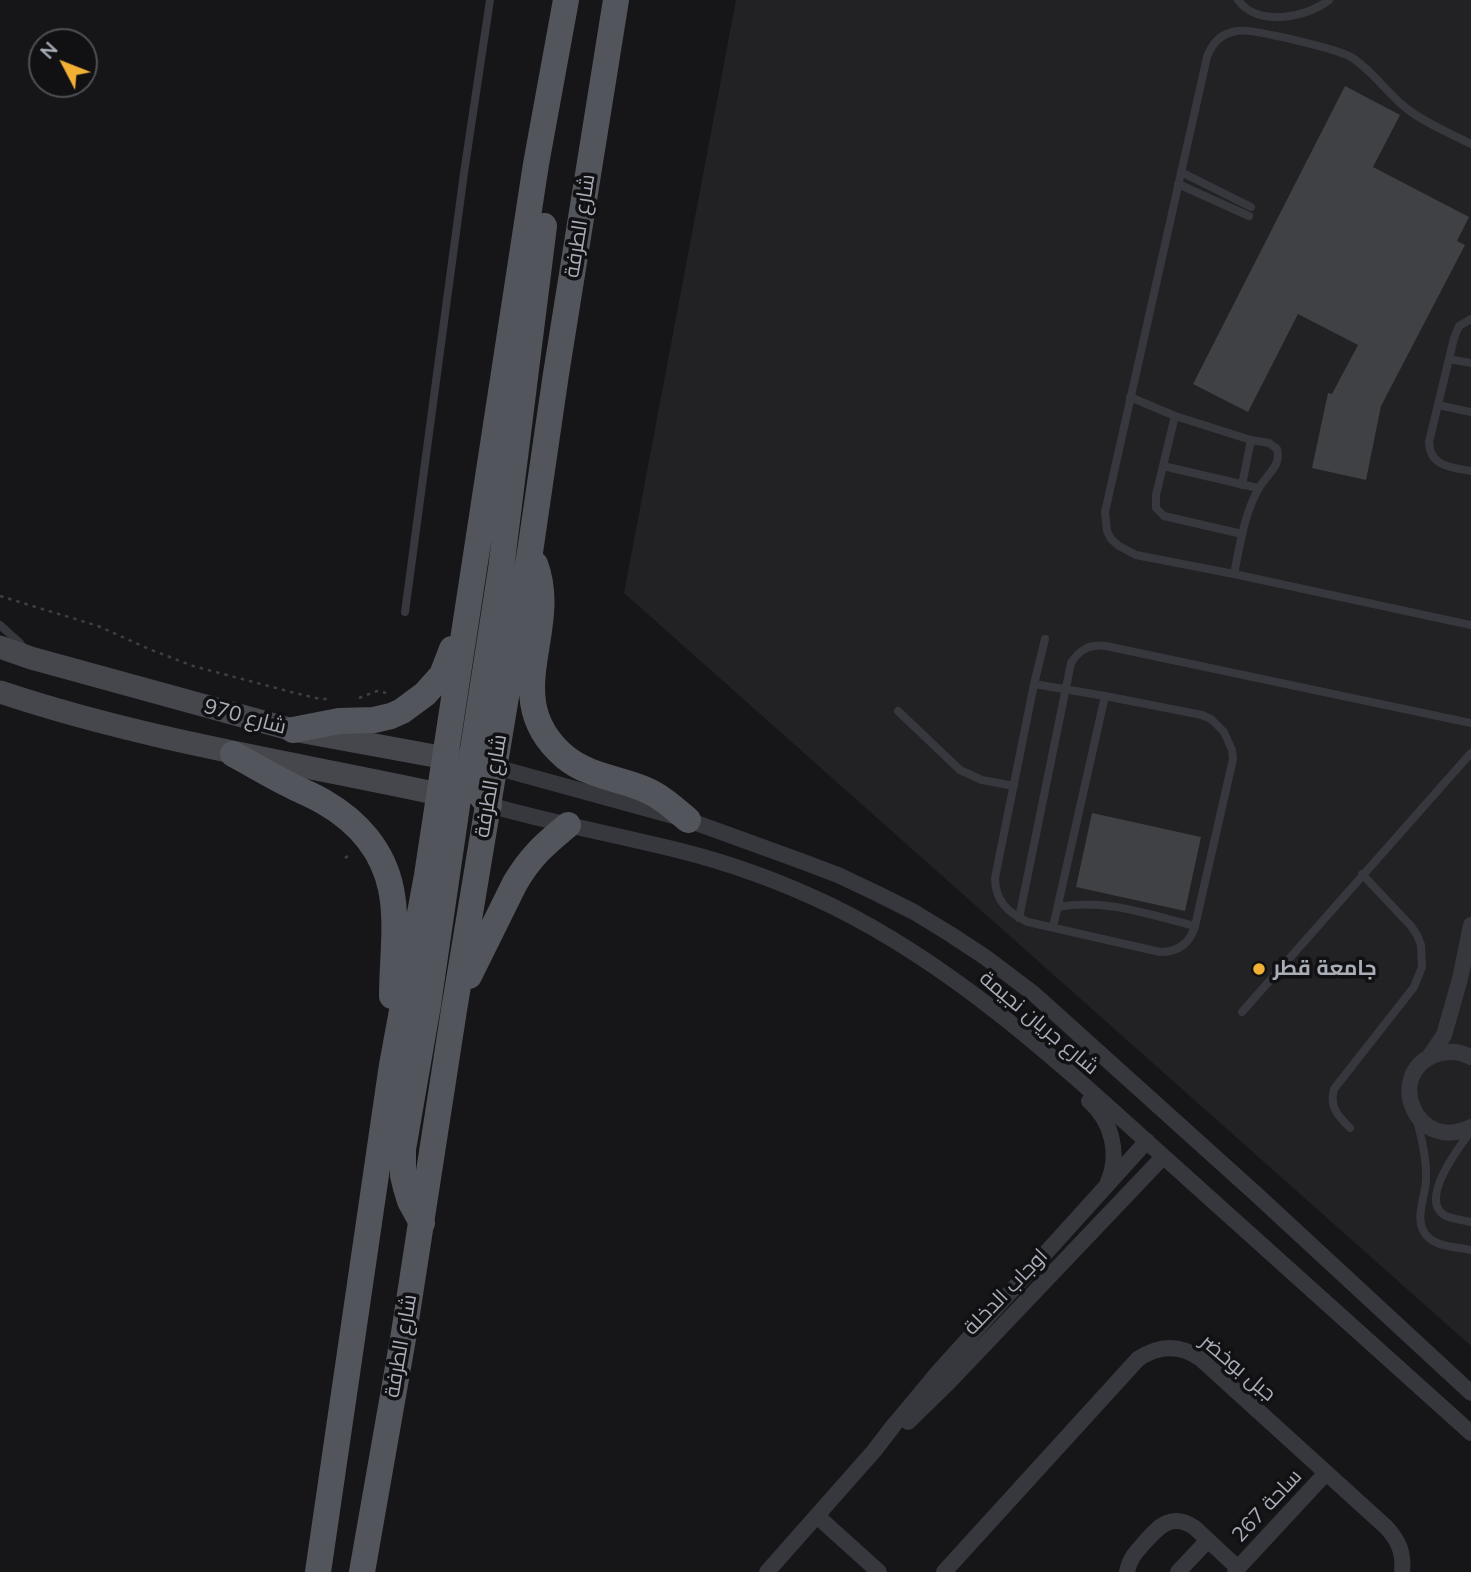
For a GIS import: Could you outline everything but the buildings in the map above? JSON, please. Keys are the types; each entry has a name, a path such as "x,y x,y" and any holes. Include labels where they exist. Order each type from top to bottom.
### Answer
{"main road":[{"path":"318,1572 392,1065 427,875 448,797 458,789 454,774 444,758 537,164 566,0"},
{"name":"شارع الطرفة","path":"483,765 530,552 616,0"},
{"path":"489,806 472,779 483,765 501,569 545,224 546,194 537,164"},
{"path":"530,552 541,585 541,615 531,689 539,725 545,736 552,746 579,767 652,793 688,820"},
{"path":"293,730 339,721 374,720 402,711 415,703 442,675 452,649 465,630"},
{"name":"شارع 970","path":"0,647 31,658 293,730 483,765"},
{"name":"شارع 970","path":"3,694 233,754 489,806"},
{"path":"233,754 323,801 351,820 382,860 391,887 394,918 392,1065"},
{"path":"422,1223 406,1188 403,1149 428,1005 448,797"},
{"name":"شارع الطرفة","path":"363,1570 489,806"},
{"path":"454,1010 523,869 539,849 568,825"}],"street":[{"name":"شارع جريان نجيمة","path":"483,765 688,820 825,870 930,922 994,963 1034,994 1471,1393"},
{"name":"شارع جريان نجيمة","path":"489,806 683,851 758,875 831,906 931,963 1014,1025 1471,1433"},
{"path":"1471,925 1460,979 1444,1035 1429,1057 1417,1068 1410,1083 1409,1099 1415,1113 1425,1125 1440,1132 1456,1133 1471,1129"},
{"path":"1014,1025 1032,1052 1093,1105 1107,1124 1114,1158 1113,1170 1104,1189"},
{"path":"1429,1057 1449,1051 1471,1057"},
{"name":"اوجاب الدخلة","path":"767,1572 874,1451 939,1371 1147,1142"},
{"name":"اوجاب الدخلة","path":"874,1451 941,1390 1163,1157"},
{"name":"جبل بوخضر","path":"944,1572 1131,1366 1155,1349 1164,1347 1184,1349 1201,1359 1392,1534 1401,1551 1402,1572"},
{"name":"ساحة 267","path":"1127,1572 1134,1554 1155,1531 1167,1522 1175,1521 1189,1524 1236,1570 1326,1473"},
{"path":"817,1516 879,1572"},
{"name":"ساحة 267","path":"1178,1572 1208,1540"}],"lane":[{"path":"405,612 490,0"},
{"path":"1238,0 1241,5 1258,14 1273,17 1305,13 1329,0"},
{"path":"1471,144 1407,109 1351,57 1326,48 1241,30 1226,34 1213,44 1209,50 1178,184 1105,512 1107,531 1119,546 1136,555 1471,625"},
{"path":"1181,172 1251,207"},
{"path":"1178,184 1249,216"},
{"path":"1471,319 1464,322 1457,332 1429,442 1431,454 1440,463 1471,471"},
{"path":"1449,359 1471,363"},
{"path":"1130,397 1175,416 1269,443 1277,449 1277,465 1258,488 1249,509 1234,574"},
{"path":"1438,405 1471,412"},
{"path":"1175,416 1155,501 1159,513 1242,534"},
{"path":"1242,485 1251,440"},
{"path":"1163,466 1258,488"},
{"path":"0,625 20,643 31,658"},
{"path":"1034,684 1202,715 1218,725 1229,741 1233,759 1195,926 1190,938 1180,948 1160,952 1028,922 1019,918 999,899 995,878 1034,684 1045,639"},
{"path":"1019,918 1071,663 1089,646 1098,645 1471,723"},
{"path":"1053,927 1105,696"},
{"path":"898,711 960,771 1014,786"},
{"path":"1242,1012 1471,753"},
{"path":"1350,1128 1334,1107 1334,1089 1414,988 1419,978 1423,956 1421,945 1411,926 1362,874"},
{"path":"1058,907 1098,904 1195,926"},
{"path":"1415,1113 1426,1181 1420,1212 1421,1225 1429,1238 1436,1242 1471,1250"},
{"path":"1471,1129 1442,1177 1435,1199 1438,1209 1446,1216 1471,1222"}],"path":[{"path":"0,596 97,626 194,666 320,699 333,699"},
{"path":"353,699 382,692 393,698 402,711"}],"shaded area":[{"name":"جامعة قطر","path":"736,0 1471,0 1471,1346 624,593"}],"place":[{"name":"جامعة قطر","path":"1259,969"}]}
